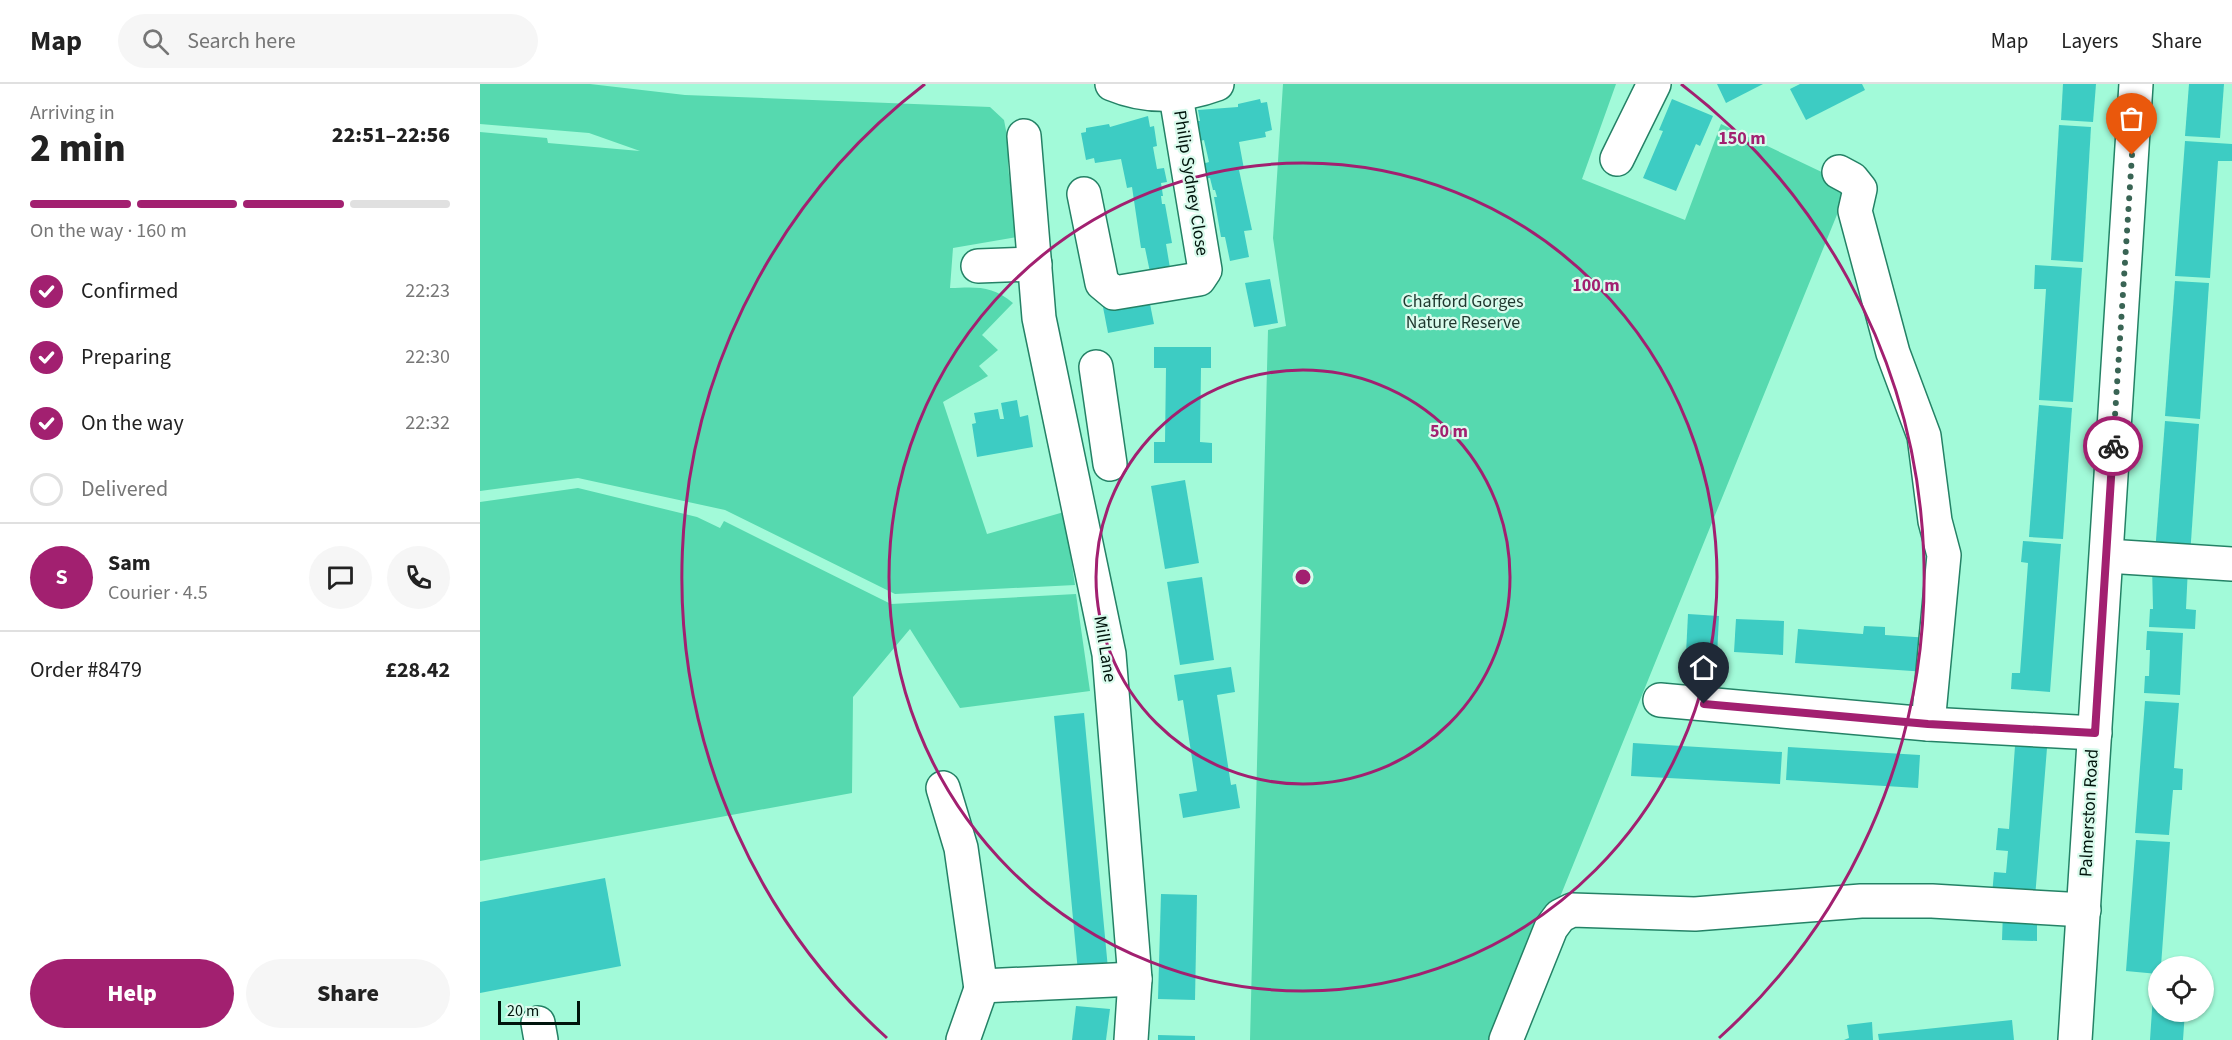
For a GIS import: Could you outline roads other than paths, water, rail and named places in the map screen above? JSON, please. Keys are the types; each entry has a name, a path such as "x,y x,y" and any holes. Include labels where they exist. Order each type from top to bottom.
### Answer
{"street":[{"path":"1112,84 1149,94 1176,96 1217,84"},
{"path":"1617,159 1654,84"},
{"name":"Palmerston Road","path":"2075,1040 2136,84"},
{"name":"Philip Sydney Close","path":"1084,194 1102,283 1114,293 1199,279 1205,270 1176,96"},
{"name":"Mill Lane","path":"1024,136 1040,318 1109,654 1135,980 1131,1040"},
{"path":"1839,172 1852,179 1860,189 1855,211 1893,353 1924,436 1935,520 1944,555 1928,724"},
{"path":"978,266 1035,264"},
{"path":"1096,367 1110,464"},
{"path":"1060,423 1103,415"},
{"path":"2107,556 2232,564"},
{"path":"1660,700 1928,724 2095,733"},
{"path":"943,788 961,848 981,989 963,1040"},
{"path":"1506,1040 1551,928 1560,916 1572,910 1695,914 1849,901 1932,901 2084,910"},
{"path":"981,989 982,986 1135,980"}],"park label":[{"name":"Chafford Gorges Nature Reserve","path":"1463,311"}]}
